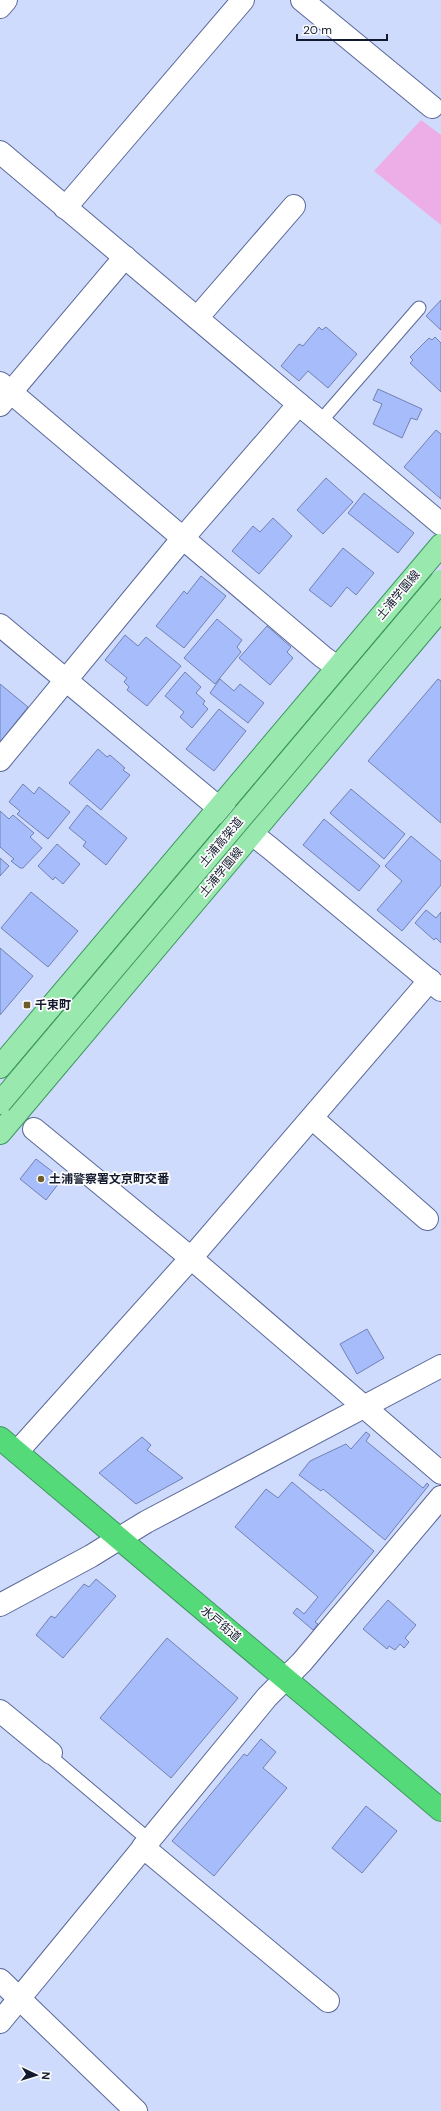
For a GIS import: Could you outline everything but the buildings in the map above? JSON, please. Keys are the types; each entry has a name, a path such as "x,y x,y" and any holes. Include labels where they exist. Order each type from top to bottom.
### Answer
{"highway":[{"name":"水戸街道","path":"0,1438 441,1810"}],"main road":[{"name":"土浦学園線","path":"0,1067 337,667 441,546"},
{"name":"土浦高架道","path":"0,1103 441,581"},
{"name":"土浦学園線","path":"0,1133 441,609"}],"street":[{"path":"0,7 6,0"},
{"path":"65,208 243,0"},
{"path":"302,0 432,107"},
{"path":"0,152 441,524"},
{"path":"197,318 294,206"},
{"path":"125,257 4,394 183,538 323,657 337,667"},
{"path":"0,760 183,538 299,404"},
{"path":"0,625 218,808 436,985 312,1118 191,1258 16,1452"},
{"path":"312,1118 427,1219"},
{"path":"34,1129 191,1258 441,1473"},
{"path":"0,1605 91,1556 146,1522 441,1366"},
{"path":"0,2022 267,1697 302,1662 441,1497"},
{"path":"0,1710 51,1753"},
{"path":"146,1844 328,2001"},
{"path":"0,1980 136,2111"}],"lane":[{"path":"320,422 418,308"},
{"path":"51,1753 53,1759 146,1844"}],"shaded area":[{"path":"421,120 441,135 441,225 374,171"}],"place":[{"name":"千束町","path":"27,1005"},
{"name":"土浦警察署文京町交番","path":"41,1179"}]}
